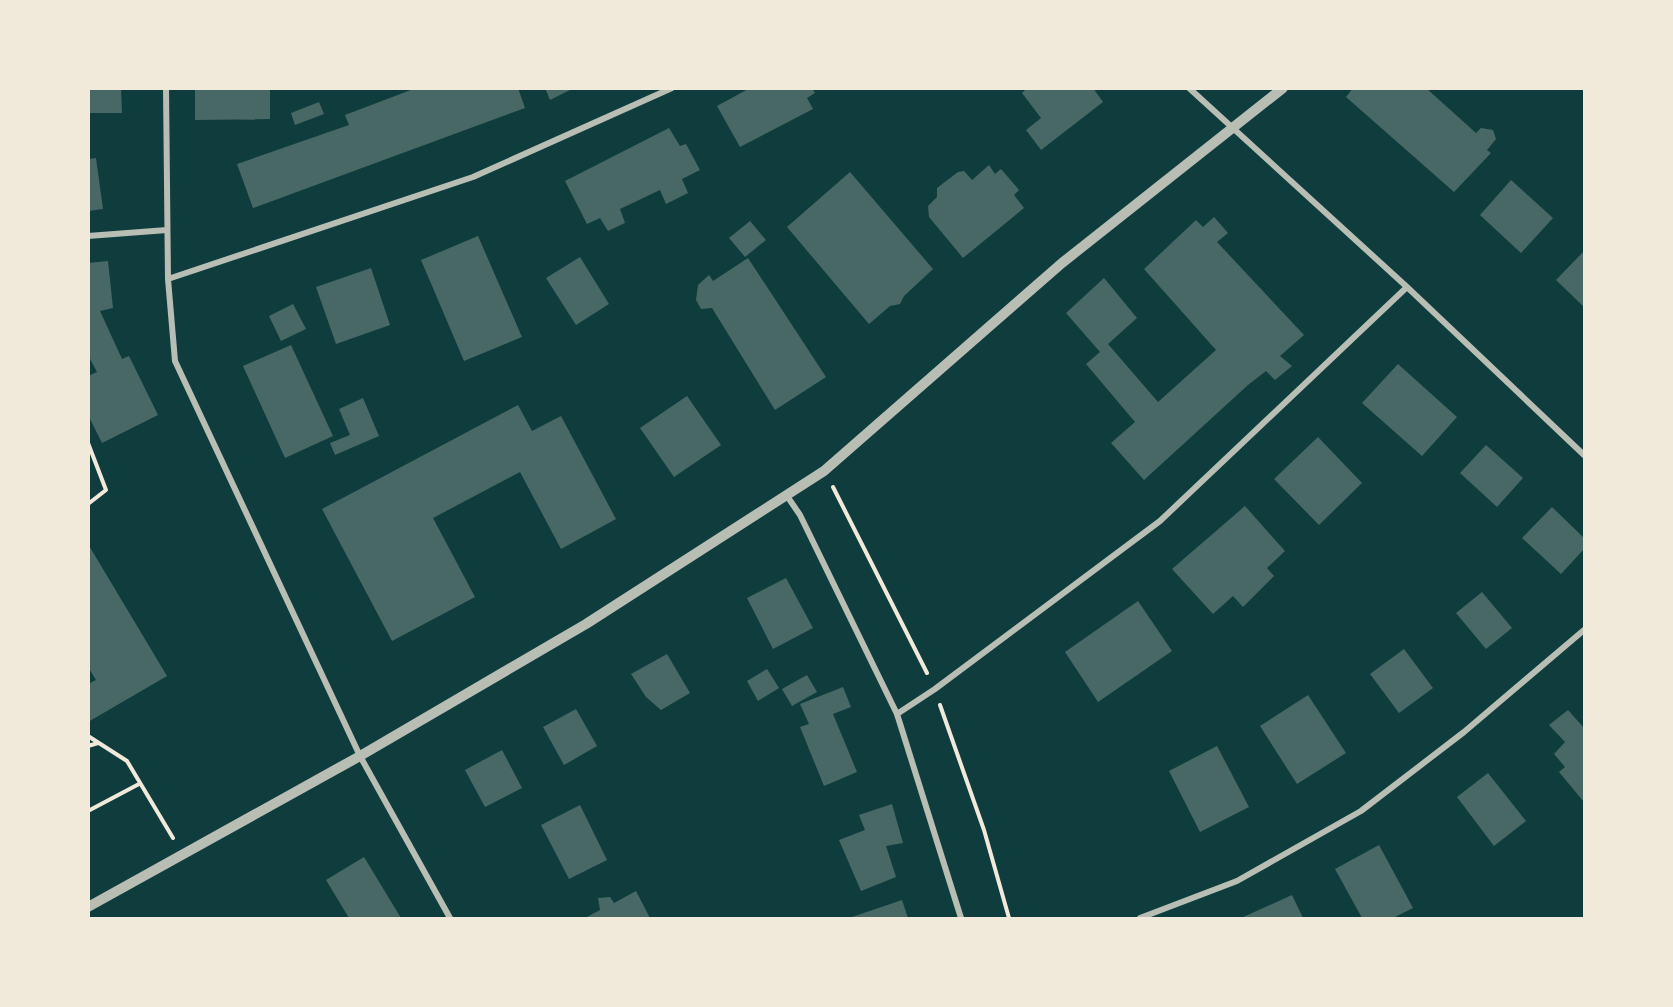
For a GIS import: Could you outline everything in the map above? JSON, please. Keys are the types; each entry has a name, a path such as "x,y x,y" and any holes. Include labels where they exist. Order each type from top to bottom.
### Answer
{"street":[{"path":"166,88 168,279 175,361 360,756 450,918"},
{"path":"168,279 473,177 672,88"},
{"path":"1189,88 1233,131 1407,287 1584,455"},
{"path":"88,908 360,756 586,624 824,471 1062,263 1233,131 1283,88"},
{"path":"88,237 167,230"},
{"path":"897,714 935,689 1160,520 1407,287"},
{"path":"787,496 800,515 897,714 961,918"},
{"path":"1140,918 1238,881 1361,811 1464,732 1584,630"}],"path":[{"path":"88,443 106,490 88,504"},
{"path":"824,471 935,689 984,830 1009,918"},
{"path":"88,736 127,761 162,820"},
{"path":"88,746 99,743"},
{"path":"88,811 140,784"}],"building":[{"path":"88,88 121,88 122,113 88,113"},
{"path":"195,88 270,88 270,119 195,120"},
{"path":"416,88 518,88 525,108 253,208 237,164 349,125 345,115"},
{"path":"545,88 574,88 550,100"},
{"path":"750,88 812,88 815,93 807,98 813,109 740,147 717,106"},
{"path":"1027,88 1093,88 1103,102 1041,150 1026,130 1041,118 1022,93"},
{"path":"1353,88 1426,88 1476,133 1481,128 1493,130 1496,139 1487,150 1491,153 1454,192 1346,97"},
{"path":"319,102 324,114 295,125 291,113"},
{"path":"669,128 680,146 686,144 700,170 682,179 688,193 666,204 660,190 620,209 625,223 608,231 600,218 587,224 565,181"},
{"path":"96,158 103,209 88,211 88,159"},
{"path":"989,165 995,174 1001,169 1019,190 1014,195 1024,208 963,258 929,217 928,206 937,197 937,188 958,172 964,171 972,180"},
{"path":"850,172 933,269 904,296 900,304 890,306 869,324 787,227"},
{"path":"1511,180 1553,218 1521,253 1480,215"},
{"path":"1214,217 1228,233 1217,242 1304,335 1280,356 1292,366 1275,380 1266,371 1144,480 1111,443 1135,422 1086,364 1100,352 1066,313 1104,278 1137,318 1108,344 1158,402 1216,350 1144,269 1196,220 1203,227"},
{"path":"750,221 766,240 745,257 729,238"},
{"path":"478,236 522,337 464,361 421,260"},
{"path":"1584,251 1584,307 1556,280"},
{"path":"580,257 609,304 576,325 546,278"},
{"path":"748,258 826,377 775,410 712,308 701,309 696,300 698,285 709,275 713,281"},
{"path":"108,261 113,308 100,311 122,359 129,356 158,415 102,443 88,415 88,376 97,372 88,355 88,263"},
{"path":"371,268 390,325 336,344 316,287"},
{"path":"293,304 306,329 281,341 269,316"},
{"path":"291,345 333,436 285,458 243,366"},
{"path":"1398,364 1457,417 1422,456 1362,403"},
{"path":"687,396 721,445 674,477 640,428"},
{"path":"363,398 379,436 335,455 330,443 350,435 339,409"},
{"path":"518,405 532,431 561,416 616,519 561,549 520,472 433,518 475,597 392,641 322,509"},
{"path":"1318,437 1362,483 1319,525 1274,479"},
{"path":"1486,445 1523,478 1497,507 1460,473"},
{"path":"1245,506 1285,551 1267,568 1274,576 1243,607 1233,596 1213,614 1172,569"},
{"path":"1552,507 1584,538 1584,549 1561,574 1522,538"},
{"path":"88,544 167,676 88,722 88,684 96,680 88,667"},
{"path":"786,578 813,628 773,649 747,598"},
{"path":"1482,592 1512,628 1486,649 1456,613"},
{"path":"1138,601 1172,651 1098,702 1065,652"},
{"path":"1404,649 1433,688 1399,713 1370,674"},
{"path":"667,654 690,693 661,710 646,697 631,674"},
{"path":"767,669 779,688 758,701 747,681"},
{"path":"807,675 817,692 792,706 782,689"},
{"path":"843,687 851,707 833,714 857,772 824,786 800,727 809,724 800,704"},
{"path":"1308,695 1346,753 1297,784 1260,726"},
{"path":"576,709 597,746 564,765 543,727"},
{"path":"1568,710 1584,728 1584,802 1559,772 1565,767 1554,754 1565,742 1549,725"},
{"path":"1217,746 1249,807 1200,832 1169,771"},
{"path":"502,750 522,788 485,807 465,770"},
{"path":"1488,773 1526,821 1494,846 1457,797"},
{"path":"892,804 903,843 886,846 896,877 861,891 839,840 865,830 859,815"},
{"path":"580,805 607,860 569,879 541,825"},
{"path":"1379,845 1413,908 1393,918 1362,918 1335,869"},
{"path":"364,857 401,918 349,918 326,880"},
{"path":"636,891 650,918 585,918 600,910 598,898 610,897 614,903"},
{"path":"1292,895 1303,918 1241,918"},
{"path":"902,900 908,918 849,918"}]}
